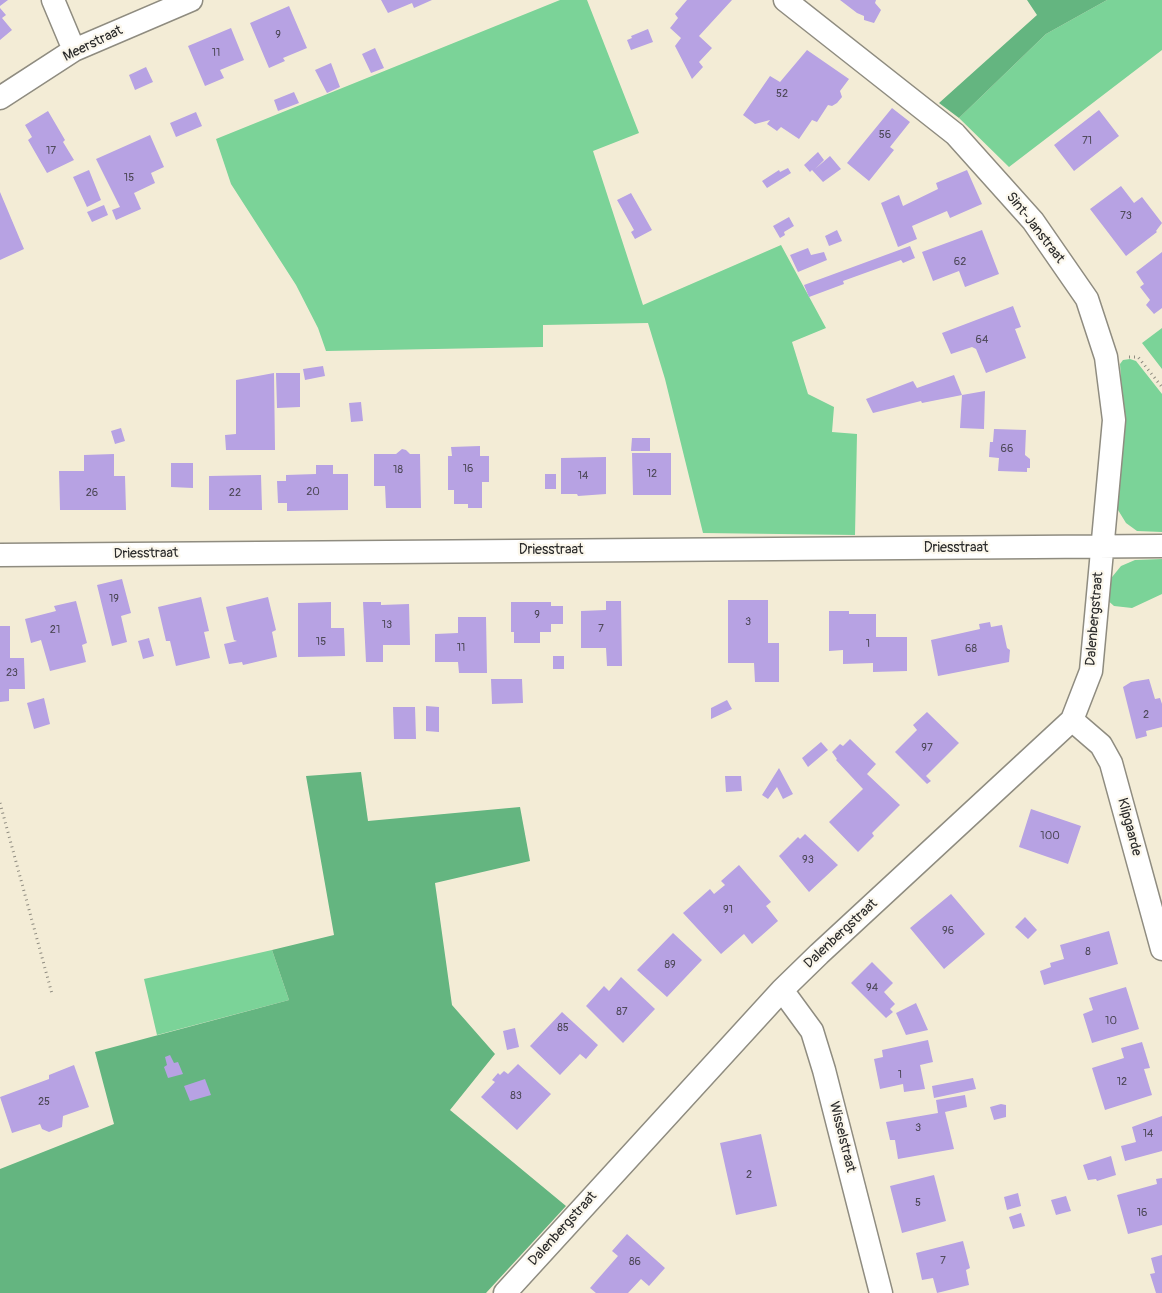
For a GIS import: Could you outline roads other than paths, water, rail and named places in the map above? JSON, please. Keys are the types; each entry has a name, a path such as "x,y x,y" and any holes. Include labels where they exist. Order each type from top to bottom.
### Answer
{"street":[{"path":"53,0 74,50"},
{"name":"Meerstraat","path":"0,98 74,50 191,0"},
{"name":"Sint-Janstraat","path":"785,0 955,134 1033,221 1087,299 1106,357 1114,420 1101,547"},
{"name":"Driesstraat","path":"0,556 1162,546"},
{"name":"Dalenbergstraat","path":"505,1293 782,990 1072,720 1091,671 1101,547"},
{"name":"Klipgaarde","path":"1072,720 1101,745 1111,763 1162,949"},
{"name":"Wisselstraat","path":"782,990 812,1031 824,1070 881,1293"}]}
